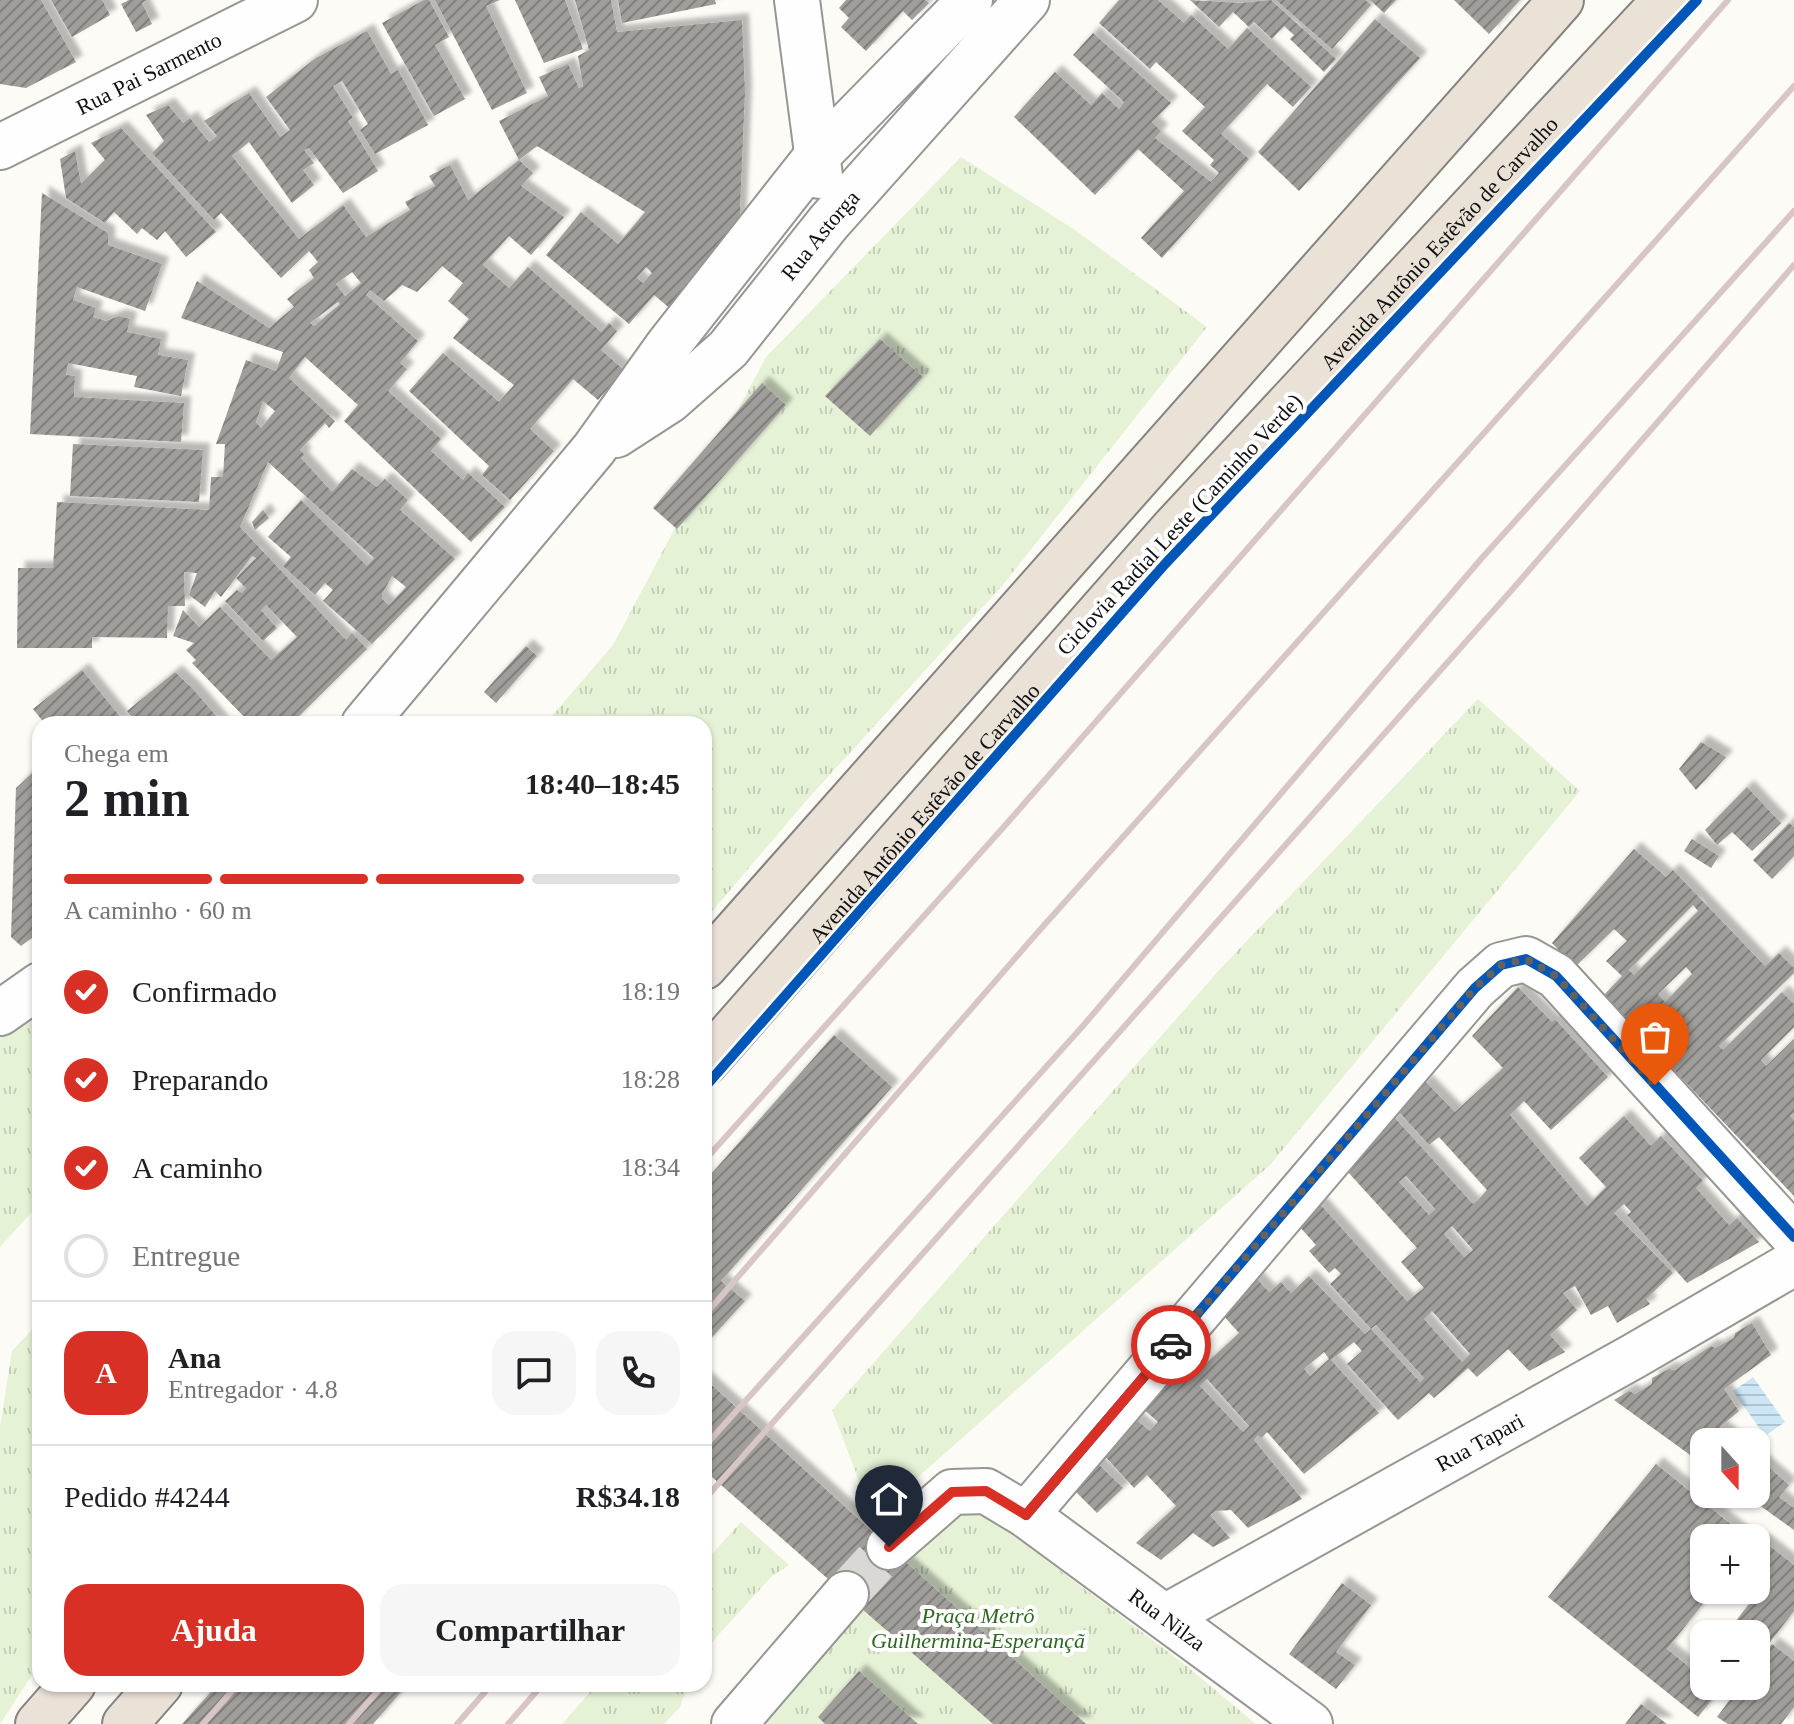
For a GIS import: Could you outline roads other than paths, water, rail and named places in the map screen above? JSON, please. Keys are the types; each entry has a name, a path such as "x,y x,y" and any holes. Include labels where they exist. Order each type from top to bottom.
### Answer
{"highway":[{"path":"712,958 1561,0"},
{"name":"Avenida Antônio Estêvão de Carvalho","path":"712,1055 1172,530 1665,0"},
{"path":"38,1724 66,1692"},
{"path":"125,1724 153,1692"}],"street":[{"name":"Rua Pai Sarmento","path":"0,147 295,0"},
{"path":"797,0 816,157 829,222"},
{"name":"Rua Astorga","path":"371,716 594,449 669,344 816,157 970,0"},
{"name":"Rua Astorga","path":"594,449 670,400 728,349 829,222 1027,0"},
{"path":"1026,1515 1475,988 1501,965 1526,959 1556,976 1794,1237"},
{"path":"0,1013 32,991"},
{"name":"Rua Tapari","path":"1165,1617 1621,1364 1794,1263"},
{"name":"Rua Nilza","path":"889,1547 952,1492 986,1491 1026,1515 1310,1724"},
{"path":"734,1724 846,1594"}],"water":[{"path":"1753,1377 1785,1422 1770,1432 1770,1428 1759,1428 1733,1391"}],"tunnel":[{"path":"846,1594 889,1547"}],"railway":[{"path":"712,1152 1001,830 1728,0"},
{"path":"712,1307 1038,932 1794,86"},
{"path":"712,1438 1082,1027 1481,559 1794,211"},
{"path":"712,1491 1510,592 1794,265"},
{"path":"203,1724 231,1692"},
{"path":"349,1724 377,1692"},
{"path":"457,1724 485,1692"},
{"path":"508,1724 536,1692"}],"park label":[{"name":"Praça Metrô Guilhermina-Esperançã","path":"978,1628"}]}
